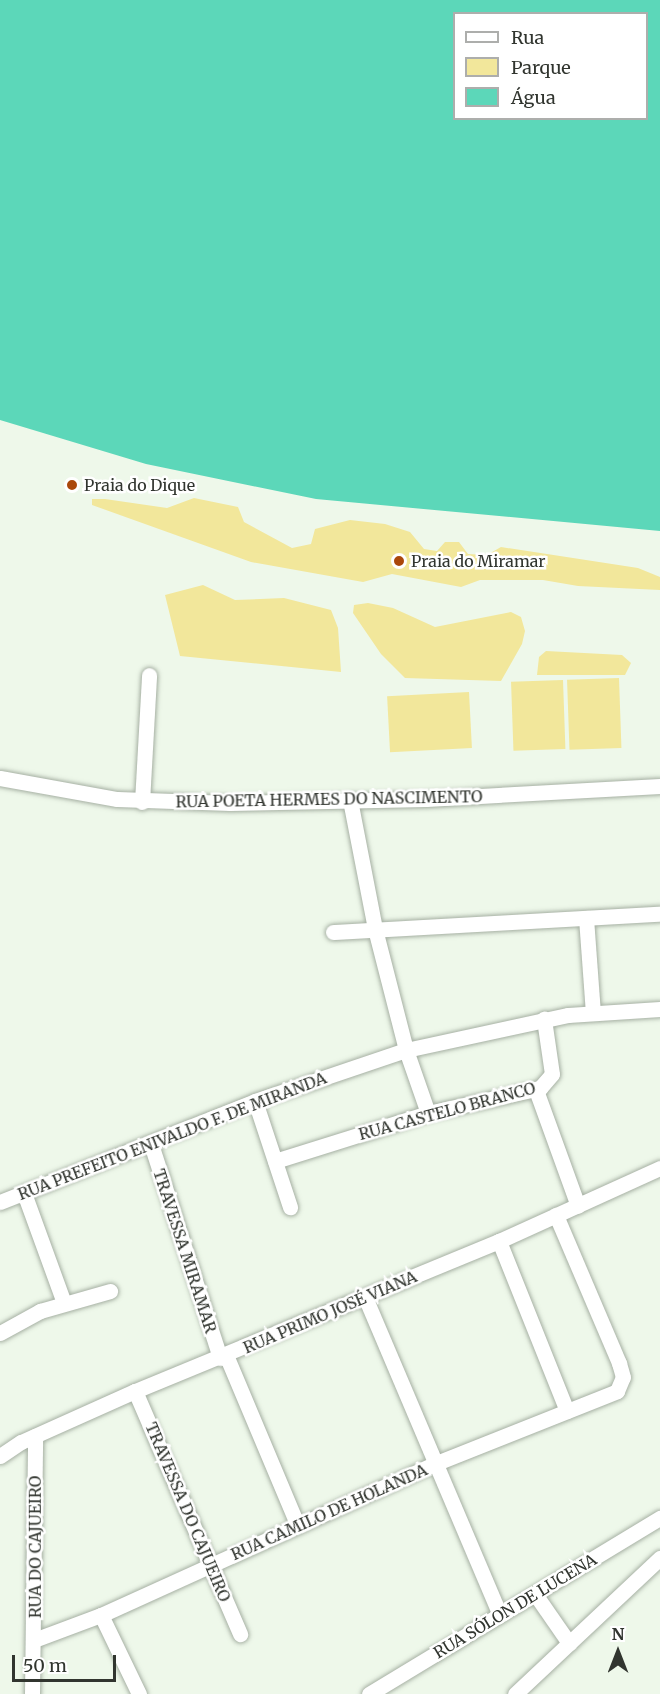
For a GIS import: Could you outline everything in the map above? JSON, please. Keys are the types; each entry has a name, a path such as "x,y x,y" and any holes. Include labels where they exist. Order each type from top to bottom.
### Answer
{"street":[{"path":"142,802 149,675"},
{"name":"RUA POETA HERMES DO NASCIMENTO","path":"0,778 142,802 350,800 660,786"},
{"path":"350,800 375,929 406,1050 428,1113"},
{"path":"333,933 660,914"},
{"path":"586,918 593,1013"},
{"name":"RUA PREFEITO ENIVALDO F. DE MIRANDA","path":"0,1202 255,1101 406,1050 544,1019 660,1009"},
{"name":"RUA CASTELO BRANCO","path":"275,1161 428,1113 536,1090 550,1080 552,1069 544,1019"},
{"path":"536,1090 578,1206"},
{"path":"255,1101 290,1208"},
{"name":"TRAVESSA MIRAMAR","path":"151,1144 223,1356 297,1524"},
{"name":"RUA PRIMO JOSÉ VIANA","path":"0,1456 35,1436 135,1390 223,1356 499,1241 660,1168"},
{"path":"24,1193 64,1304"},
{"name":"RUA CAMILO DE HOLANDA","path":"34,1640 101,1615 297,1524 434,1464 598,1401 622,1385 622,1372 608,1335 556,1215"},
{"path":"499,1241 567,1411"},
{"path":"0,1333 40,1311 110,1291"},
{"path":"365,1297 500,1615"},
{"name":"TRAVESSA DO CAJUEIRO","path":"135,1390 240,1634"},
{"name":"RUA DO CAJUEIRO","path":"32,1694 35,1436"},
{"name":"RUA SÓLON DE LUCENA","path":"369,1694 660,1518"},
{"path":"515,1694 660,1558"},
{"path":"535,1594 569,1643"},
{"path":"101,1615 139,1694"}],"green space":[{"path":"194,498 238,507 244,522 292,548 311,544 315,529 350,520 385,524 410,532 424,549 437,551 445,542 459,542 468,554 487,555 501,547 638,568 660,577 660,590 578,586 543,580 480,580 461,587 392,574 363,582 251,562 92,505 92,499 105,499 167,508"},
{"path":"203,585 235,600 284,598 331,610 338,628 341,672 180,656 165,595"},
{"path":"368,603 393,608 435,627 511,612 521,617 525,631 522,644 501,681 405,678 381,654 353,613 354,605"},
{"path":"546,651 622,655 631,663 625,675 537,675 539,657"},
{"path":"619,678 621,748 569,750 567,680"},
{"path":"563,680 565,749 513,751 511,682"},
{"path":"469,692 472,748 390,752 387,696"}],"water":[{"path":"0,0 660,0 660,531 316,499 146,464 0,420"}],"place":[{"name":"Praia do Dique","path":"72,485"},
{"name":"Praia do Miramar","path":"399,561"}]}
